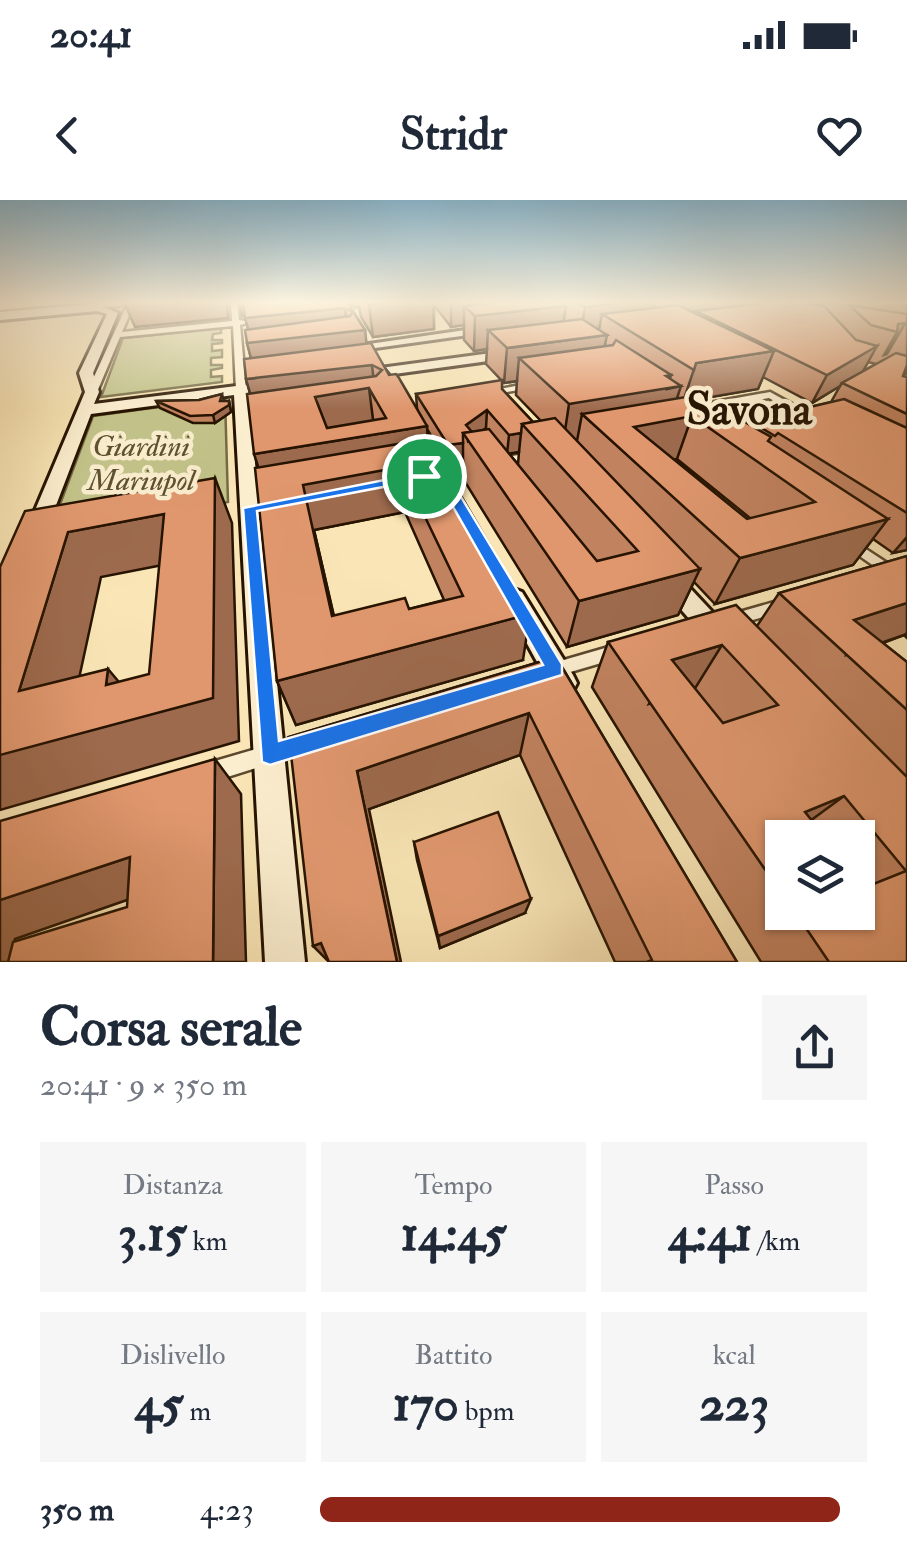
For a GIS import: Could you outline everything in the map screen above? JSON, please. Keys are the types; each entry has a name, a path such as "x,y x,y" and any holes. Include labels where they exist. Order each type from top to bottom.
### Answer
{"street":[{"path":"88,401 86,373 101,338"},
{"path":"47,548 28,552 115,338"},
{"path":"237,338 285,962"},
{"path":"396,392 363,343 405,338"},
{"path":"452,338 557,457"},
{"path":"345,377 534,352"},
{"path":"238,361 258,358"},
{"path":"760,382 842,428"},
{"path":"88,401 294,383"},
{"path":"509,404 550,383"},
{"path":"770,395 813,412 823,424 733,442 687,410 770,395"},
{"path":"671,412 733,457"},
{"path":"244,428 263,426"},
{"path":"426,445 432,474 455,497"},
{"path":"432,474 557,457"},
{"path":"829,527 900,572 907,584"},
{"path":"648,557 699,628 736,654"},
{"path":"495,566 542,674 575,704"},
{"path":"872,579 900,572"},
{"path":"699,628 800,600"},
{"path":"542,674 638,645"},
{"path":"183,781 330,736"}],"green space":[{"path":"123,338 222,340 212,344 212,351 222,350 222,357 211,358 211,365 222,368 211,370 211,377 222,376 222,382 101,397"},
{"name":"Giardini Mariupol","path":"225,398 228,502 49,534 93,416"}],"building":[{"path":"246,338 296,338 247,343"},
{"path":"496,338 587,338 507,348"},
{"path":"641,338 746,338 774,351 696,363 694,370"},
{"path":"750,338 854,338 877,346 827,375"},
{"path":"616,340 671,375 666,376 681,386 569,404 519,358 613,345"},
{"path":"371,343 389,375 399,378 427,426 254,454 247,394 376,376 382,370 372,365 246,379 244,359","holes":["369,388 386,418 327,428 315,397"]},
{"path":"896,353 907,356 903,376 907,377 907,414 842,383"},
{"path":"502,380 502,389 533,422 522,424 521,433 509,435 487,410 466,425 472,432 463,433 463,443 448,445 416,394"},
{"path":"222,394 220,401 229,401 229,405 213,415 190,416 156,401 199,400"},
{"path":"698,395 771,437 768,441 888,519 740,558 582,414","holes":["692,416 815,502 747,519 634,427"]},
{"path":"844,399 907,428 907,513 778,433 775,436 750,421"},
{"path":"555,418 700,569 579,601 463,433 489,429 597,561 638,551 522,424"},
{"path":"428,439 530,614 277,681 255,468","holes":["401,467 463,596 409,609 405,598 332,616 303,485"]},
{"path":"215,478 213,698 0,755 0,567 25,511","holes":["164,514 149,674 106,685 108,669 19,691 68,532"]},
{"path":"907,556 907,603 854,620 907,662 907,710 779,593"},
{"path":"736,605 907,777 907,962 829,962 807,930 875,930 875,883 906,871 875,834 875,820 864,820 844,796 805,812 811,820 765,820 765,869 608,642","holes":["722,645 778,705 723,723 672,660"]},
{"path":"556,657 737,962 647,962 652,960 529,713 357,771 397,962 329,962 321,943 313,946 289,737"},
{"path":"215,759 213,962 8,962 13,942 127,907 130,857 0,900 0,821"},
{"path":"498,812 531,899 438,936 414,842"}],"district":[{"name":"Savona","path":"749,410"}],"route":[{"path":"440,472 556,670 270,754 250,508 424,476 440,472"}]}
